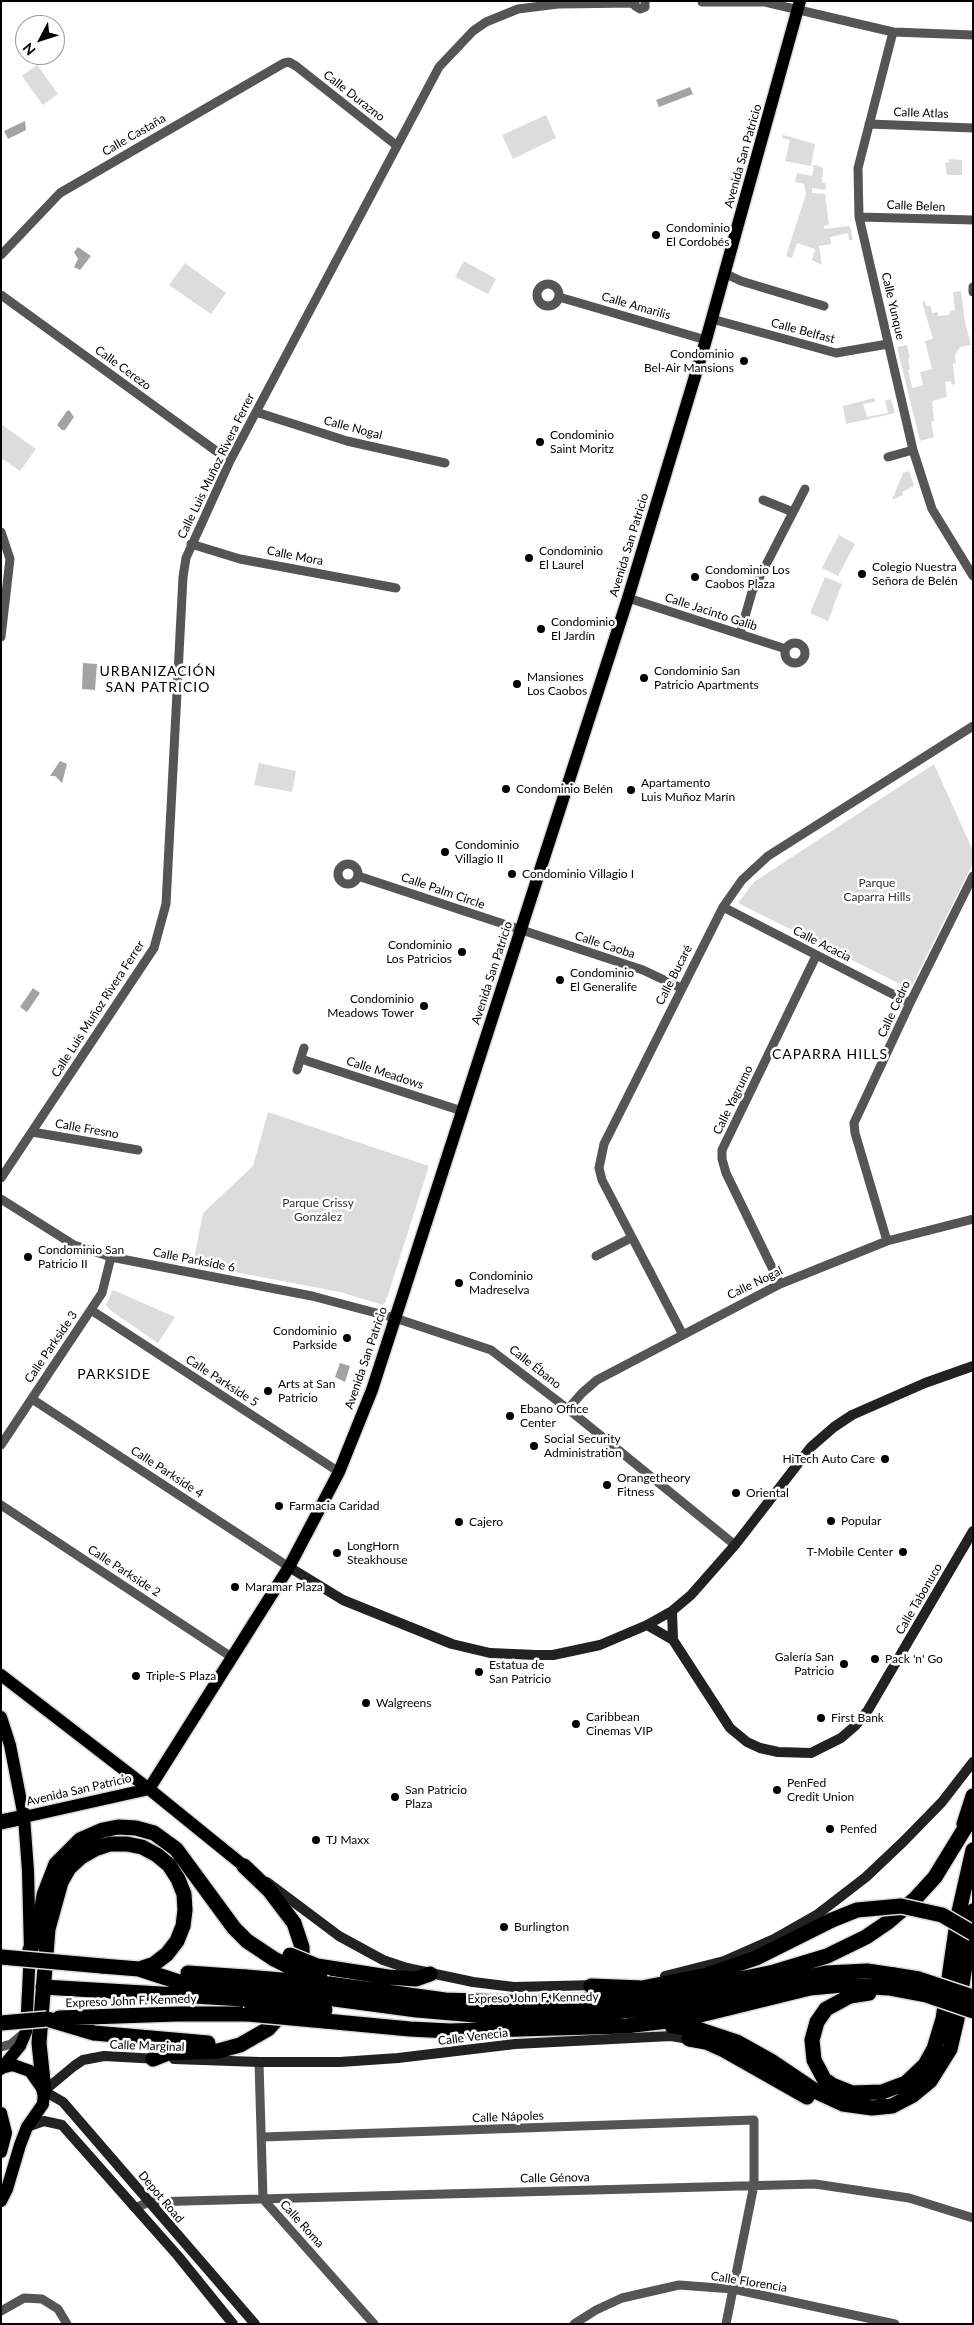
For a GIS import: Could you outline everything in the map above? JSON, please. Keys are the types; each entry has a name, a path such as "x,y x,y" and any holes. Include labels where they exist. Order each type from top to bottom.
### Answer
{"highway":[{"path":"960,1838 973,1796"},
{"path":"1,1957 139,1969 326,2003 445,2000 531,2003 652,1997 766,1973 827,1956 866,1937 888,1922 935,1877 973,1815"},
{"path":"1,1822 24,1817"},
{"path":"30,1950 38,1933 44,1895 56,1864 80,1840 103,1830 118,1827 136,1828 154,1833 176,1849 234,1928 247,1941 290,1967 318,1976 326,2003"},
{"path":"44,2091 39,2043 46,1941 61,1882 70,1868 81,1857 95,1849 110,1844 134,1845 157,1854 169,1865 178,1879 184,1894 184,1918 176,1941 167,1954 154,1964 139,1969"},
{"path":"689,2039 706,2042 724,2050 822,2105 844,2114 873,2115 913,2095 937,2072 950,2049 950,2013 958,1916 973,1850"},
{"path":"153,2059 168,2053 230,2049 260,2034 277,2021 300,1986 302,1952 294,1923 269,1890 244,1866"},
{"path":"210,1896 241,1926 290,1955 317,1966 388,1977 416,1979 430,1974"},
{"path":"591,1986 642,1988 707,1975 756,1958 832,1920 857,1910 901,1906 942,1915 973,1933"},
{"path":"892,1981 841,1999 826,2009 817,2022 812,2040 814,2060 817,2069 832,2085 852,2093 868,2094 893,2090 906,2083 925,2065 950,2013 973,1911"},
{"name":"Expreso John F. Kennedy","path":"1,2023 47,2019 177,2014 248,2014 326,2003 486,2016 603,2013 681,2006 826,1973 867,1971 926,1995 973,2011"},
{"name":"Expreso John F. Kennedy","path":"326,2003 349,2023 450,2031 573,2028 653,2023 684,2019 810,1988 892,1981 926,1981 973,1997"},
{"path":"43,1987 245,1988 326,2003"},
{"path":"47,2019 94,2033 176,2042 227,2042 260,2034"},
{"path":"653,2023 698,2029 737,2042 771,2061 817,2092 843,2104 872,2108 890,2106"}],"main road":[{"name":"Avenida San Patricio","path":"24,1817 149,1789 289,1567 339,1472 372,1390 628,598 706,340 799,5"},
{"path":"1,1675 149,1789 244,1866"},
{"path":"1,1717 10,1745 24,1817 28,1870 30,1950 26,2032 20,2046 1,2068"},
{"path":"1,2068 13,2064 30,2071 44,2091 43,2104 27,2127 7,2190 1,2201"},
{"path":"1,2114 6,2133 1,2152"}],"street":[{"name":"Calle Luis Muñoz Rivera Ferrer","path":"1,1178 154,948 166,904 183,577 191,544 230,461 438,67 473,31 486,22 518,9 558,4 635,2 636,6 640,9 645,6 645,1"},
{"path":"702,2 765,2 799,5 893,32 973,35"},
{"name":"Calle Yunque","path":"893,32 858,168 859,217 913,450 932,509 973,576"},
{"name":"Calle Castaña","path":"1,255 60,193 284,63 289,62 296,66"},
{"name":"Calle Durazno","path":"296,66 396,145"},
{"name":"Calle Atlas","path":"869,124 973,128"},
{"name":"Calle Belen","path":"859,217 973,220"},
{"path":"724,273 741,281 824,306"},
{"path":"973,287 973,292"},
{"name":"Calle Cerezo","path":"1,295 230,461"},
{"name":"Calle Amarilis","path":"559,297 706,340"},
{"name":"Calle Belfast","path":"712,318 836,353 888,344"},
{"name":"Calle Nogal","path":"256,412 347,441 446,463"},
{"path":"888,457 913,450"},
{"path":"740,634 752,592 805,489"},
{"path":"763,500 794,512"},
{"path":"1,532 10,559 1,637"},
{"name":"Calle Mora","path":"191,544 240,558 396,588"},
{"name":"Calle Jacinto Galib","path":"628,598 786,649"},
{"name":"Calle Bucaré","path":"683,1334 602,1180 599,1168 601,1155 681,988 723,907 742,880 768,856 973,726"},
{"name":"Calle Palm Circle","path":"358,876 520,930"},
{"name":"Calle Cedro","path":"887,1241 855,1133 854,1123 910,1003 973,876"},
{"name":"Calle Acacia","path":"723,907 910,1003"},
{"name":"Calle Caoba","path":"520,930 643,970 681,988"},
{"name":"Calle Yagrumo","path":"780,1284 726,1173 722,1160 722,1150 816,956"},
{"path":"297,1070 304,1048"},
{"name":"Calle Meadows","path":"301,1059 462,1111"},
{"name":"Calle Fresno","path":"32,1132 138,1150"},
{"name":"Calle Parkside 6","path":"1,1199 74,1246 111,1257 312,1296 394,1318"},
{"name":"Calle Nogal","path":"568,1409 597,1380 780,1284 887,1241 973,1219"},
{"path":"596,1256 631,1238"},
{"name":"Calle Parkside 3","path":"1,1445 102,1293 111,1257"},
{"name":"Calle Parkside 5","path":"91,1310 339,1472"},
{"name":"Calle Ébano","path":"394,1318 499,1353 735,1546"},
{"path":"289,1567 343,1600 452,1644 490,1653 553,1655 600,1645 647,1626 672,1611 701,1584 735,1546 811,1447 834,1427 852,1415 925,1383 973,1366"},
{"name":"Calle Parkside 4","path":"32,1399 289,1567"},
{"name":"Calle Parkside 2","path":"1,1505 233,1658"},
{"name":"Calle Tabonuco","path":"647,1626 673,1640 719,1714 742,1739 760,1748 778,1752 811,1753 841,1738 856,1725 868,1710 973,1531"},
{"name":"Calle Tabonuco","path":"672,1611 673,1640"},
{"path":"244,1866 339,1936 383,1960 430,1974 514,1987 591,1986 640,1981 724,1961 799,1926 836,1901 866,1877 942,1802 973,1762"},
{"path":"1,2047 11,2044 26,2032"},
{"name":"Calle Venecia","path":"259,2062 340,2062 398,2058 514,2044 671,2036 689,2039"},
{"name":"Calle Marginal","path":"44,2091 83,2060 104,2056 259,2062"},
{"name":"Calle Roma","path":"259,2062 263,2137 263,2199 374,2324"},
{"name":"Depot Road","path":"44,2091 63,2102 255,2324"},
{"name":"Calle Nápoles","path":"263,2137 754,2120 754,2185"},
{"path":"27,2127 44,2121 62,2126 178,2256 233,2324"},
{"name":"Calle Génova","path":"134,2208 149,2202 815,2184 909,2198 973,2218"},
{"path":"726,2324 754,2185"},
{"name":"Calle Florencia","path":"574,2324 596,2310 622,2298 678,2285 733,2289 895,2324"},
{"path":"1,2311 24,2298 42,2299 58,2309 67,2324"}],"green space":[{"path":"37,65 58,94 43,105 22,76"},
{"path":"546,115 556,138 513,159 502,135"},
{"path":"783,135 815,144 811,166 785,161 790,140 782,138"},
{"path":"949,159 962,160 962,175 947,175 945,163 949,162"},
{"path":"816,165 823,168 822,183 826,183 825,190 812,188 812,193 825,194 829,225 824,226 824,229 850,226 853,240 849,240 848,233 830,237 831,244 819,246 822,265 812,260 815,249 797,243 792,258 786,256 806,194 804,184 795,182 797,173 812,176 814,168 812,166"},
{"path":"464,261 496,279 488,294 455,277"},
{"path":"185,263 226,293 211,314 169,285"},
{"path":"961,291 965,322 971,345 960,347 955,355 956,363 953,364 955,384 952,385 951,381 945,382 947,397 932,401 934,421 931,422 934,437 920,441 897,347 907,345 910,358 908,359 910,369 908,370 912,388 923,385 920,372 932,369 925,341 933,339 922,302 925,301 926,306 931,306 932,313 938,312 938,316 949,315 950,311 955,310 953,292"},
{"path":"874,398 875,402 863,404 867,417 888,413 885,401 891,399 895,413 846,424 843,406"},
{"path":"1,424 36,449 20,471 1,458"},
{"path":"909,471 914,486 902,492 903,495 892,500 903,473"},
{"path":"839,535 855,544 838,576 822,568"},
{"path":"825,577 842,584 828,621 810,613"},
{"path":"259,763 296,771 292,792 254,785"},
{"name":"Parque Caparra Hills","path":"934,764 973,851 973,863 910,989 738,903 754,882"},
{"name":"Parque Crissy González","path":"268,1112 429,1166 386,1301 383,1305 340,1292 193,1264 203,1213 253,1166"},
{"path":"113,1290 175,1317 158,1343 110,1310 106,1305"}],"shaded area":[{"path":"690,87 693,94 659,107 656,100"},
{"path":"25,121 26,130 8,139 4,131"},
{"path":"78,247 91,256 80,270 74,267 78,259 74,252"},
{"path":"69,410 74,417 65,430 62,430 57,425"},
{"path":"83,663 97,664 95,690 82,689"},
{"path":"60,761 67,764 62,783 55,776 50,776"},
{"path":"33,988 40,993 27,1012 20,1007"},
{"path":"340,1363 350,1366 345,1382 335,1377"}],"place":[{"name":"Condominio El Cordobés","path":"656,235"},
{"name":"Condominio Bel-Air Mansions","path":"744,361"},
{"name":"Condominio Saint Moritz","path":"540,442"},
{"name":"Condominio El Laurel","path":"529,558"},
{"name":"Colegio Nuestra Señora de Belén","path":"862,574"},
{"name":"Condominio Los Caobos Plaza","path":"695,577"},
{"name":"Condominio El Jardín","path":"541,629"},
{"name":"Condominio San Patricio Apartments","path":"644,678"},
{"name":"Mansiones Los Caobos","path":"517,684"},
{"name":"Condominio Belén","path":"506,789"},
{"name":"Apartamento Luis Muñoz Marín","path":"631,790"},
{"name":"Condominio Villagio II","path":"445,852"},
{"name":"Condominio Villagio I","path":"512,874"},
{"name":"Condominio Los Patricios","path":"462,952"},
{"name":"Condominio El Generalife","path":"560,980"},
{"name":"Condominio Meadows Tower","path":"424,1006"},
{"name":"Condominio San Patricio II","path":"28,1257"},
{"name":"Condominio Madreselva","path":"459,1283"},
{"name":"Condominio Parkside","path":"347,1338"},
{"name":"Arts at San Patricio","path":"268,1391"},
{"name":"Ebano Office Center","path":"510,1416"},
{"name":"Social Security Administration","path":"534,1446"},
{"name":"HiTech Auto Care","path":"885,1459"},
{"name":"Orangetheory Fitness","path":"607,1485"},
{"name":"Oriental","path":"736,1493"},
{"name":"Farmacia Caridad","path":"279,1506"},
{"name":"Popular","path":"831,1521"},
{"name":"Cajero","path":"459,1522"},
{"name":"T-Mobile Center","path":"903,1552"},
{"name":"LongHorn Steakhouse","path":"337,1553"},
{"name":"Maramar Plaza","path":"235,1587"},
{"name":"Pack 'n' Go","path":"875,1659"},
{"name":"Galería San Patricio","path":"844,1664"},
{"name":"Estatua de San Patricio","path":"479,1672"},
{"name":"Triple-S Plaza","path":"136,1676"},
{"name":"Walgreens","path":"366,1703"},
{"name":"First Bank","path":"821,1718"},
{"name":"Caribbean Cinemas VIP","path":"576,1724"},
{"name":"PenFed Credit Union","path":"777,1790"},
{"name":"San Patricio Plaza","path":"395,1797"},
{"name":"Penfed","path":"830,1829"},
{"name":"TJ Maxx","path":"316,1840"},
{"name":"Burlington","path":"504,1927"}],"district":[{"name":"URBANIZACIÓN SAN PATRICIO","path":"158,680"},
{"name":"CAPARRA HILLS","path":"830,1054"},
{"name":"PARKSIDE","path":"114,1374"}]}
